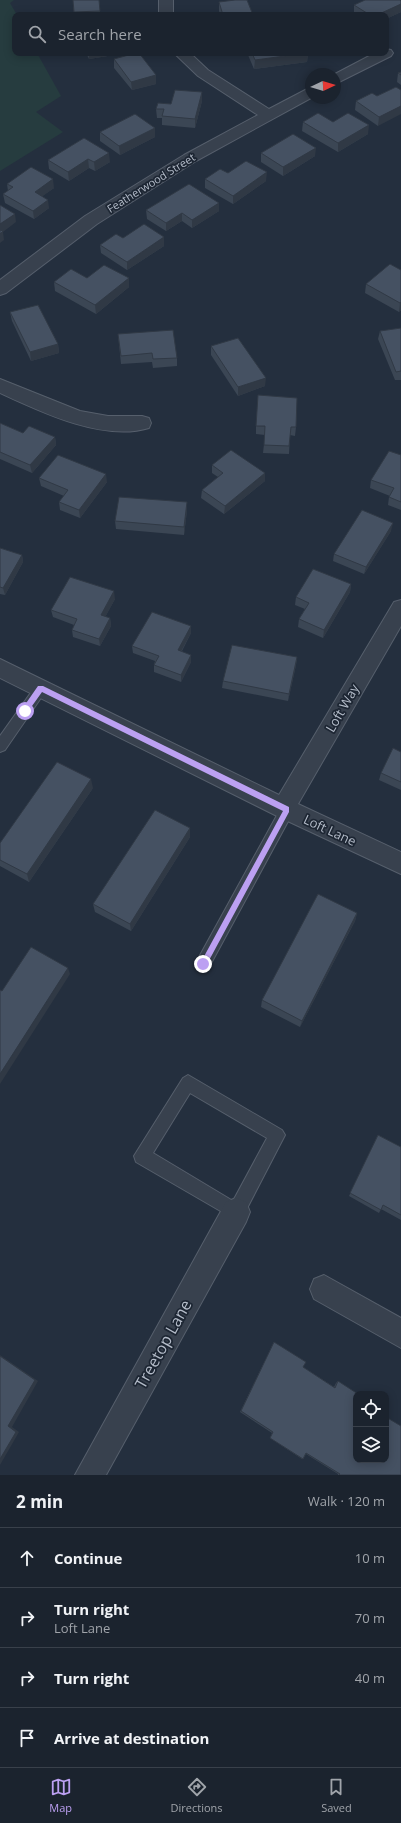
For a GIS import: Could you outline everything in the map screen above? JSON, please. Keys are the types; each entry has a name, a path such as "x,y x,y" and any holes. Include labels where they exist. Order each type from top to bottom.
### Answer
{"street":[{"path":"166,0 166,12"},
{"path":"184,56 203,73 268,114"},
{"path":"341,77 380,56"},
{"name":"Featherwood Street","path":"0,289 91,220 190,158 305,95"},
{"path":"0,384 39,403 80,418 108,423 142,423"},
{"name":"Loft Way","path":"285,809 401,608"},
{"name":"Loft Lane","path":"0,668 285,809 401,863"},
{"name":"Treetop Lane","path":"90,1475 236,1212"},
{"path":"324,1289 401,1334"}],"lane":[{"path":"0,746 41,688"},
{"path":"203,964 285,809"},
{"path":"188,1083 277,1135 236,1212 142,1156 188,1083"}],"green space":[{"path":"0,0 14,0 10,3 15,12 12,12 12,56 39,56 61,96 36,112 63,132 0,171"}],"building":[{"path":"73,0 99,0 100,11 74,12"},
{"path":"235,0 247,0 252,12 222,12 219,2"},
{"path":"365,0 401,1 401,4 384,12 365,12 354,5"},
{"path":"125,56 141,56 156,75 131,82 114,59"},
{"path":"253,56 285,56 255,60"},
{"path":"396,87 401,90 401,106 379,117 356,101 372,93 377,96"},
{"path":"175,90 202,92 195,119 162,116 164,109 156,109 158,103 171,104"},
{"path":"318,113 333,122 348,113 369,125 338,143 303,122"},
{"path":"135,114 155,128 119,146 100,132"},
{"path":"293,134 316,148 283,167 261,153"},
{"path":"84,138 109,153 94,162 88,159 68,172 48,160"},
{"path":"246,161 267,172 233,196 205,179 220,169 228,173"},
{"path":"31,167 53,179 35,192 48,200 33,211 3,194 13,187 7,184"},
{"path":"189,184 219,203 192,220 182,213 166,223 146,210"},
{"path":"0,205 15,214 0,224"},
{"path":"144,224 164,237 127,262 100,245 116,234 123,238"},
{"path":"390,264 401,270 400,303 366,284"},
{"path":"104,265 129,278 95,305 54,282 71,269 87,278"},
{"path":"38,305 58,344 30,352 10,312"},
{"path":"401,328 401,371 396,372 380,331"},
{"path":"173,330 177,358 153,359 152,353 121,356 118,334"},
{"path":"238,338 266,378 238,387 211,346"},
{"path":"258,395 297,398 296,427 291,427 289,446 264,445 265,426 256,426"},
{"path":"0,423 23,433 29,426 55,437 30,465 0,452"},
{"path":"231,450 265,473 225,506 202,490 223,473 212,465"},
{"path":"389,451 401,455 401,502 389,497 394,488 371,480"},
{"path":"58,455 106,474 79,510 59,502 68,490 39,478"},
{"path":"119,497 187,502 184,527 115,521"},
{"path":"362,510 393,523 366,567 334,554"},
{"path":"0,548 22,555 3,588 0,587"},
{"path":"313,569 351,584 324,630 299,619 309,603 296,597"},
{"path":"70,577 114,591 101,615 110,618 99,639 72,630 77,619 51,610"},
{"path":"152,612 191,626 178,650 191,655 181,675 154,665 159,656 132,646"},
{"path":"232,645 297,657 289,694 223,681"},
{"path":"393,748 401,752 401,782 381,773"},
{"path":"57,762 91,779 27,874 0,860 0,843"},
{"path":"155,810 190,828 130,924 93,904"},
{"path":"318,894 357,913 302,1021 262,1000"},
{"path":"31,947 68,968 0,1074 0,990 2,991"},
{"path":"378,1135 401,1147 401,1215 383,1205 381,1210 350,1193"},
{"path":"274,1342 306,1362 303,1367 335,1388 338,1381 353,1391 353,1463 389,1463 389,1419 401,1426 401,1475 339,1475 340,1474 306,1453 303,1459 270,1438 273,1432 241,1411"},
{"path":"0,1356 35,1380 8,1426 16,1432 0,1459"}],"route":[{"path":"25,711 41,688 287,810 203,964"}]}
